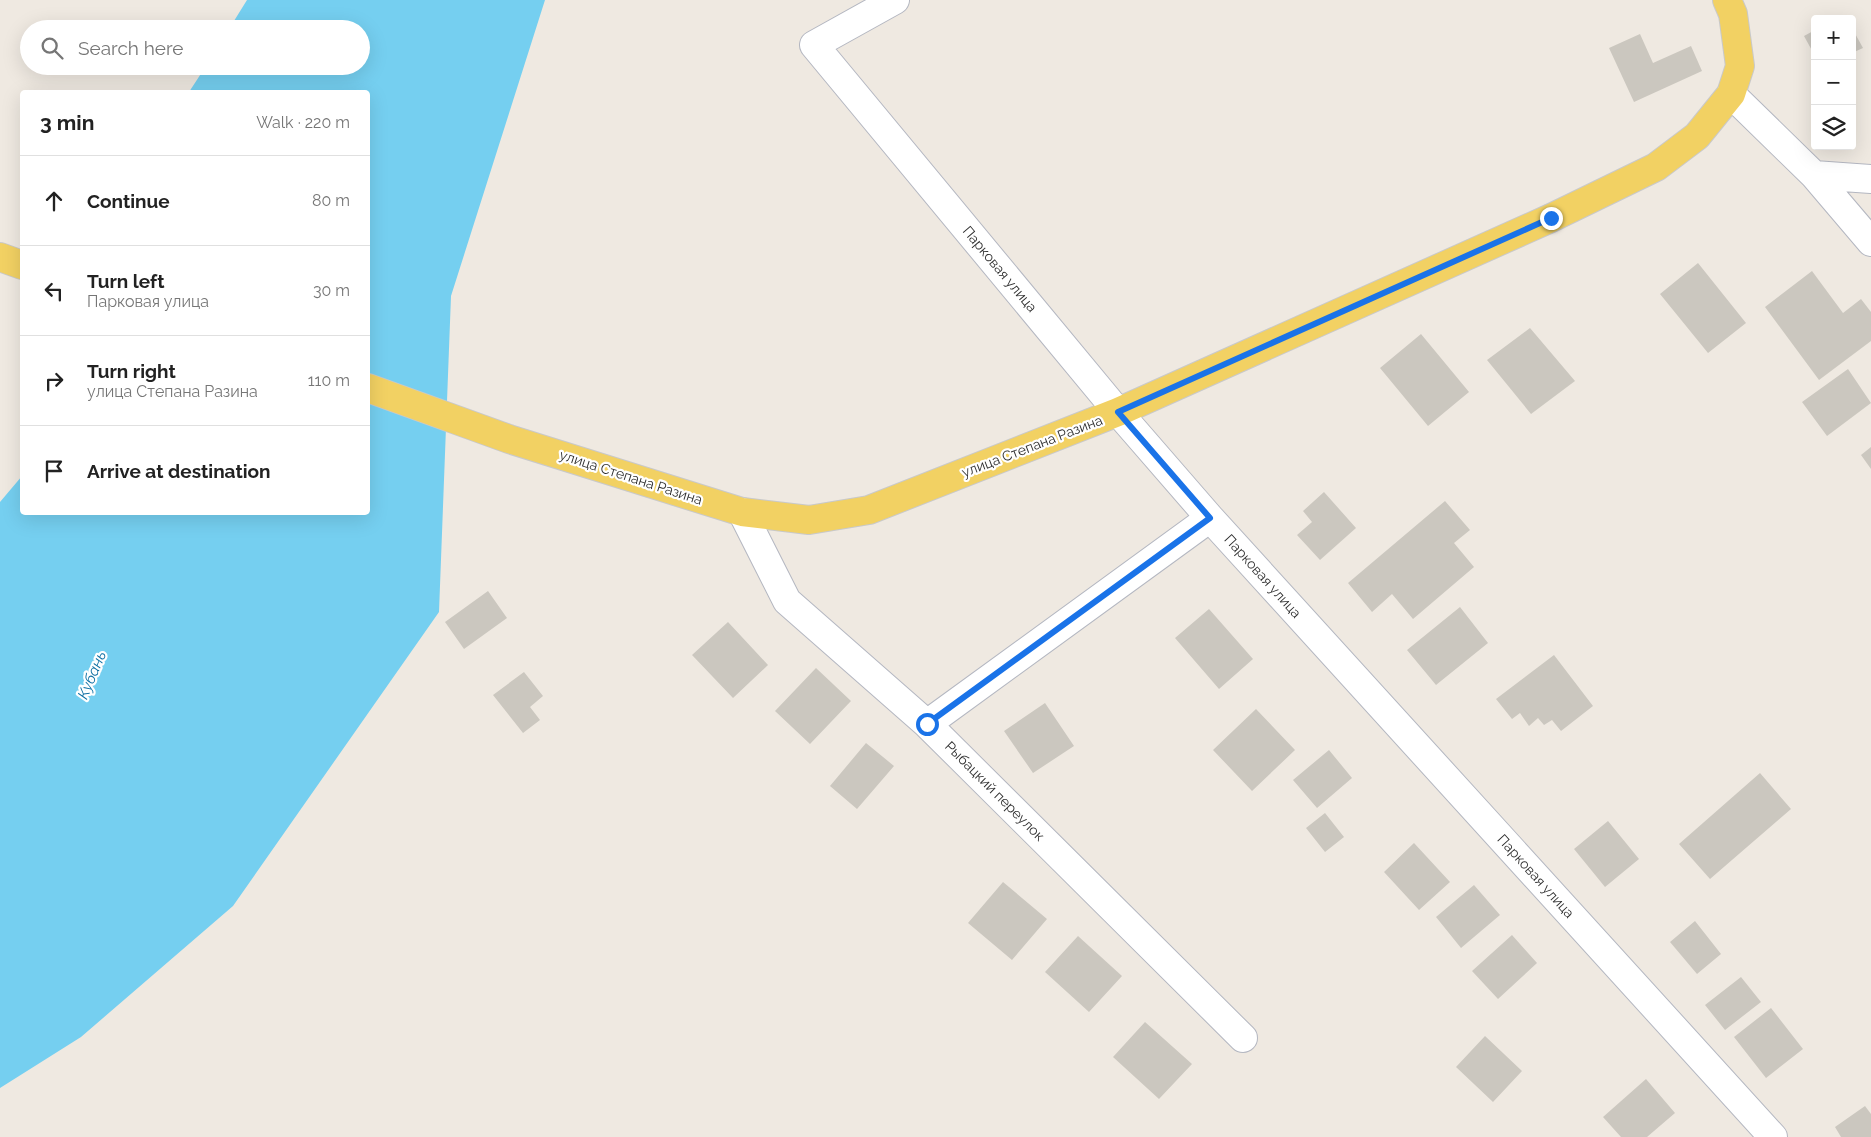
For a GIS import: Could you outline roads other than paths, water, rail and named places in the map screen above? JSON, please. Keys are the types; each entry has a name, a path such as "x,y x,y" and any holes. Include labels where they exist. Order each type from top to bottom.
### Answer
{"main road":[{"name":"улица Степана Разина","path":"370,389 509,439 742,512 809,520 869,510 1118,412 1542,222 1656,167 1697,136 1731,94 1740,66 1733,14 1727,0"},
{"path":"0,257 20,264"}],"street":[{"name":"Парковая улица","path":"895,0 814,45 1118,412 1210,518 1773,1137"},
{"path":"1731,94 1814,175 1871,242"},
{"path":"1814,175 1871,179"},
{"name":"Рыбацкий переулок","path":"742,512 787,601 927,724 1243,1038"},
{"path":"927,724 1210,518"}],"water":[{"name":"Кубань","path":"247,0 545,0 451,296 439,612 233,906 81,1037 0,1088 0,502 20,478 20,515 370,515 370,90 190,90 200,75 370,75 370,20 235,20"}]}
